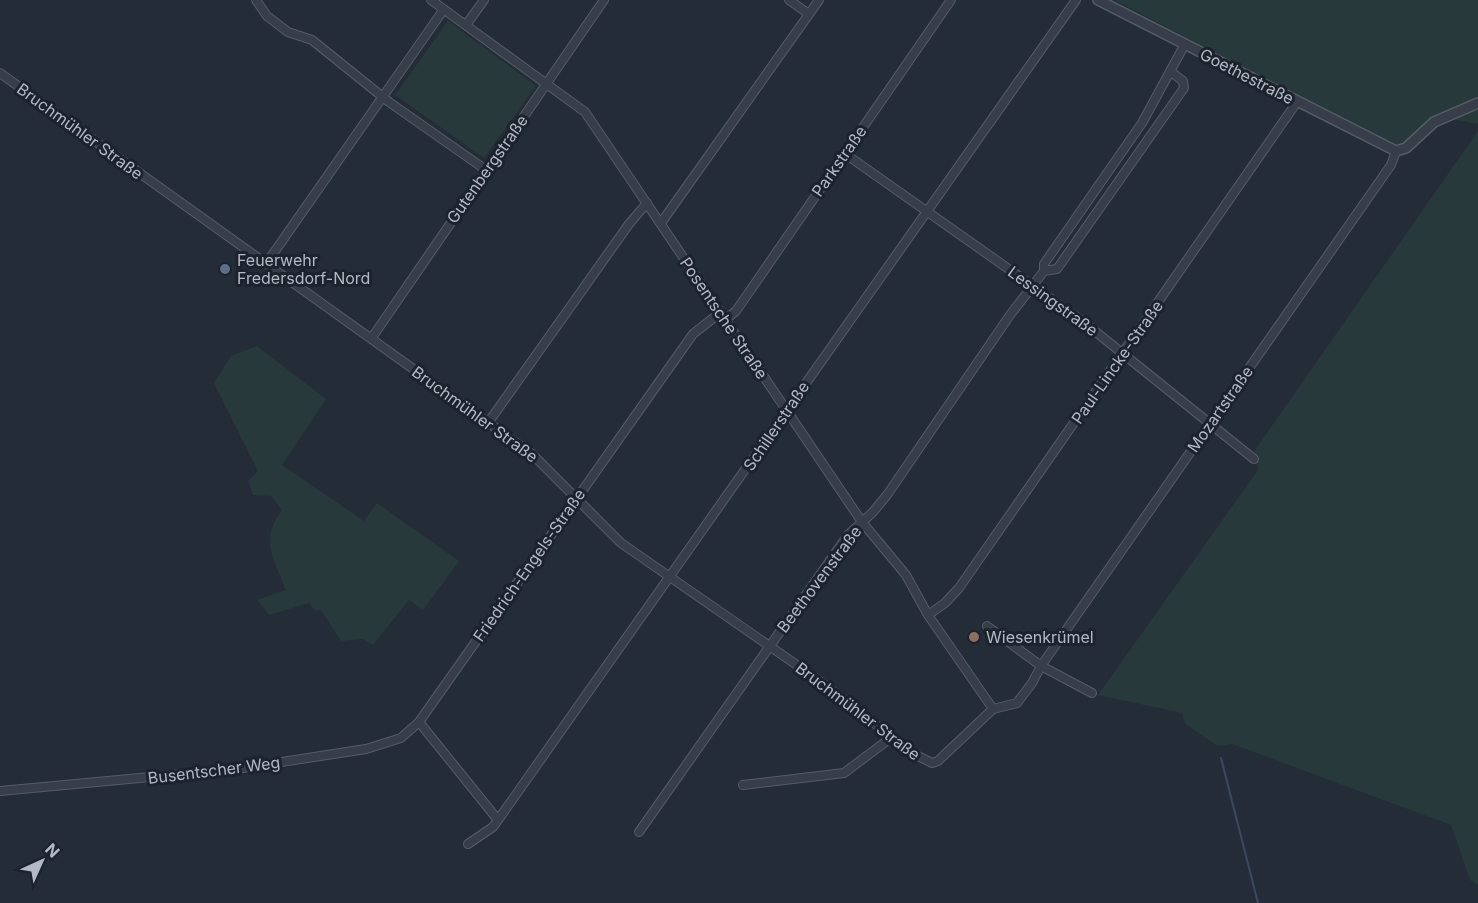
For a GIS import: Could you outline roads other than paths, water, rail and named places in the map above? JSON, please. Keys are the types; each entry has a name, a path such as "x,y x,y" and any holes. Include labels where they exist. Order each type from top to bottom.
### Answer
{"street":[{"path":"256,0 267,16 293,34 312,40 384,97 486,170"},
{"name":"Posentsche Straße","path":"431,0 585,112 862,522 906,575 928,615 993,709"},
{"path":"466,25 484,0"},
{"name":"Gutenbergstraße","path":"371,339 604,0"},
{"path":"789,0 809,14"},
{"path":"661,224 819,0"},
{"name":"Parkstraße","path":"723,316 735,311 951,0"},
{"name":"Schillerstraße","path":"468,844 493,827 1076,0"},
{"name":"Goethestraße","path":"1098,0 1396,151"},
{"path":"266,264 444,9"},
{"name":"Beethovenstraße","path":"639,832 848,535 886,495 1044,270 1044,264 1142,123 1185,44"},
{"name":"Beethovenstraße","path":"1044,270 1057,269 1184,88 1183,81 1171,72"},
{"name":"Bruchmühler Straße","path":"0,73 540,461 621,543 817,679 914,754 932,763 938,761 993,709 1017,703 1041,666"},
{"name":"Paul-Lincke-Straße","path":"928,615 945,603 959,588 1297,102"},
{"path":"1396,151 1406,148 1434,123 1478,103"},
{"name":"Mozartstraße","path":"1041,666 1391,165 1396,151"},
{"name":"Lessingstraße","path":"844,153 1033,285 1254,459"},
{"path":"488,423 629,224 647,203"},
{"name":"Friedrich-Engels-Straße","path":"419,722 693,334 723,316"},
{"path":"987,626 1041,666 1092,693"},
{"path":"419,722 498,820"},
{"name":"Busentscher Weg","path":"0,791 236,768 366,749 401,738 419,722"},
{"path":"743,785 844,773 892,737"}],"waterway":[{"path":"1221,758 1258,903"}],"place":[{"name":"Feuerwehr Fredersdorf-Nord","path":"225,269"},
{"name":"Wiesenkrümel","path":"974,637"}]}
